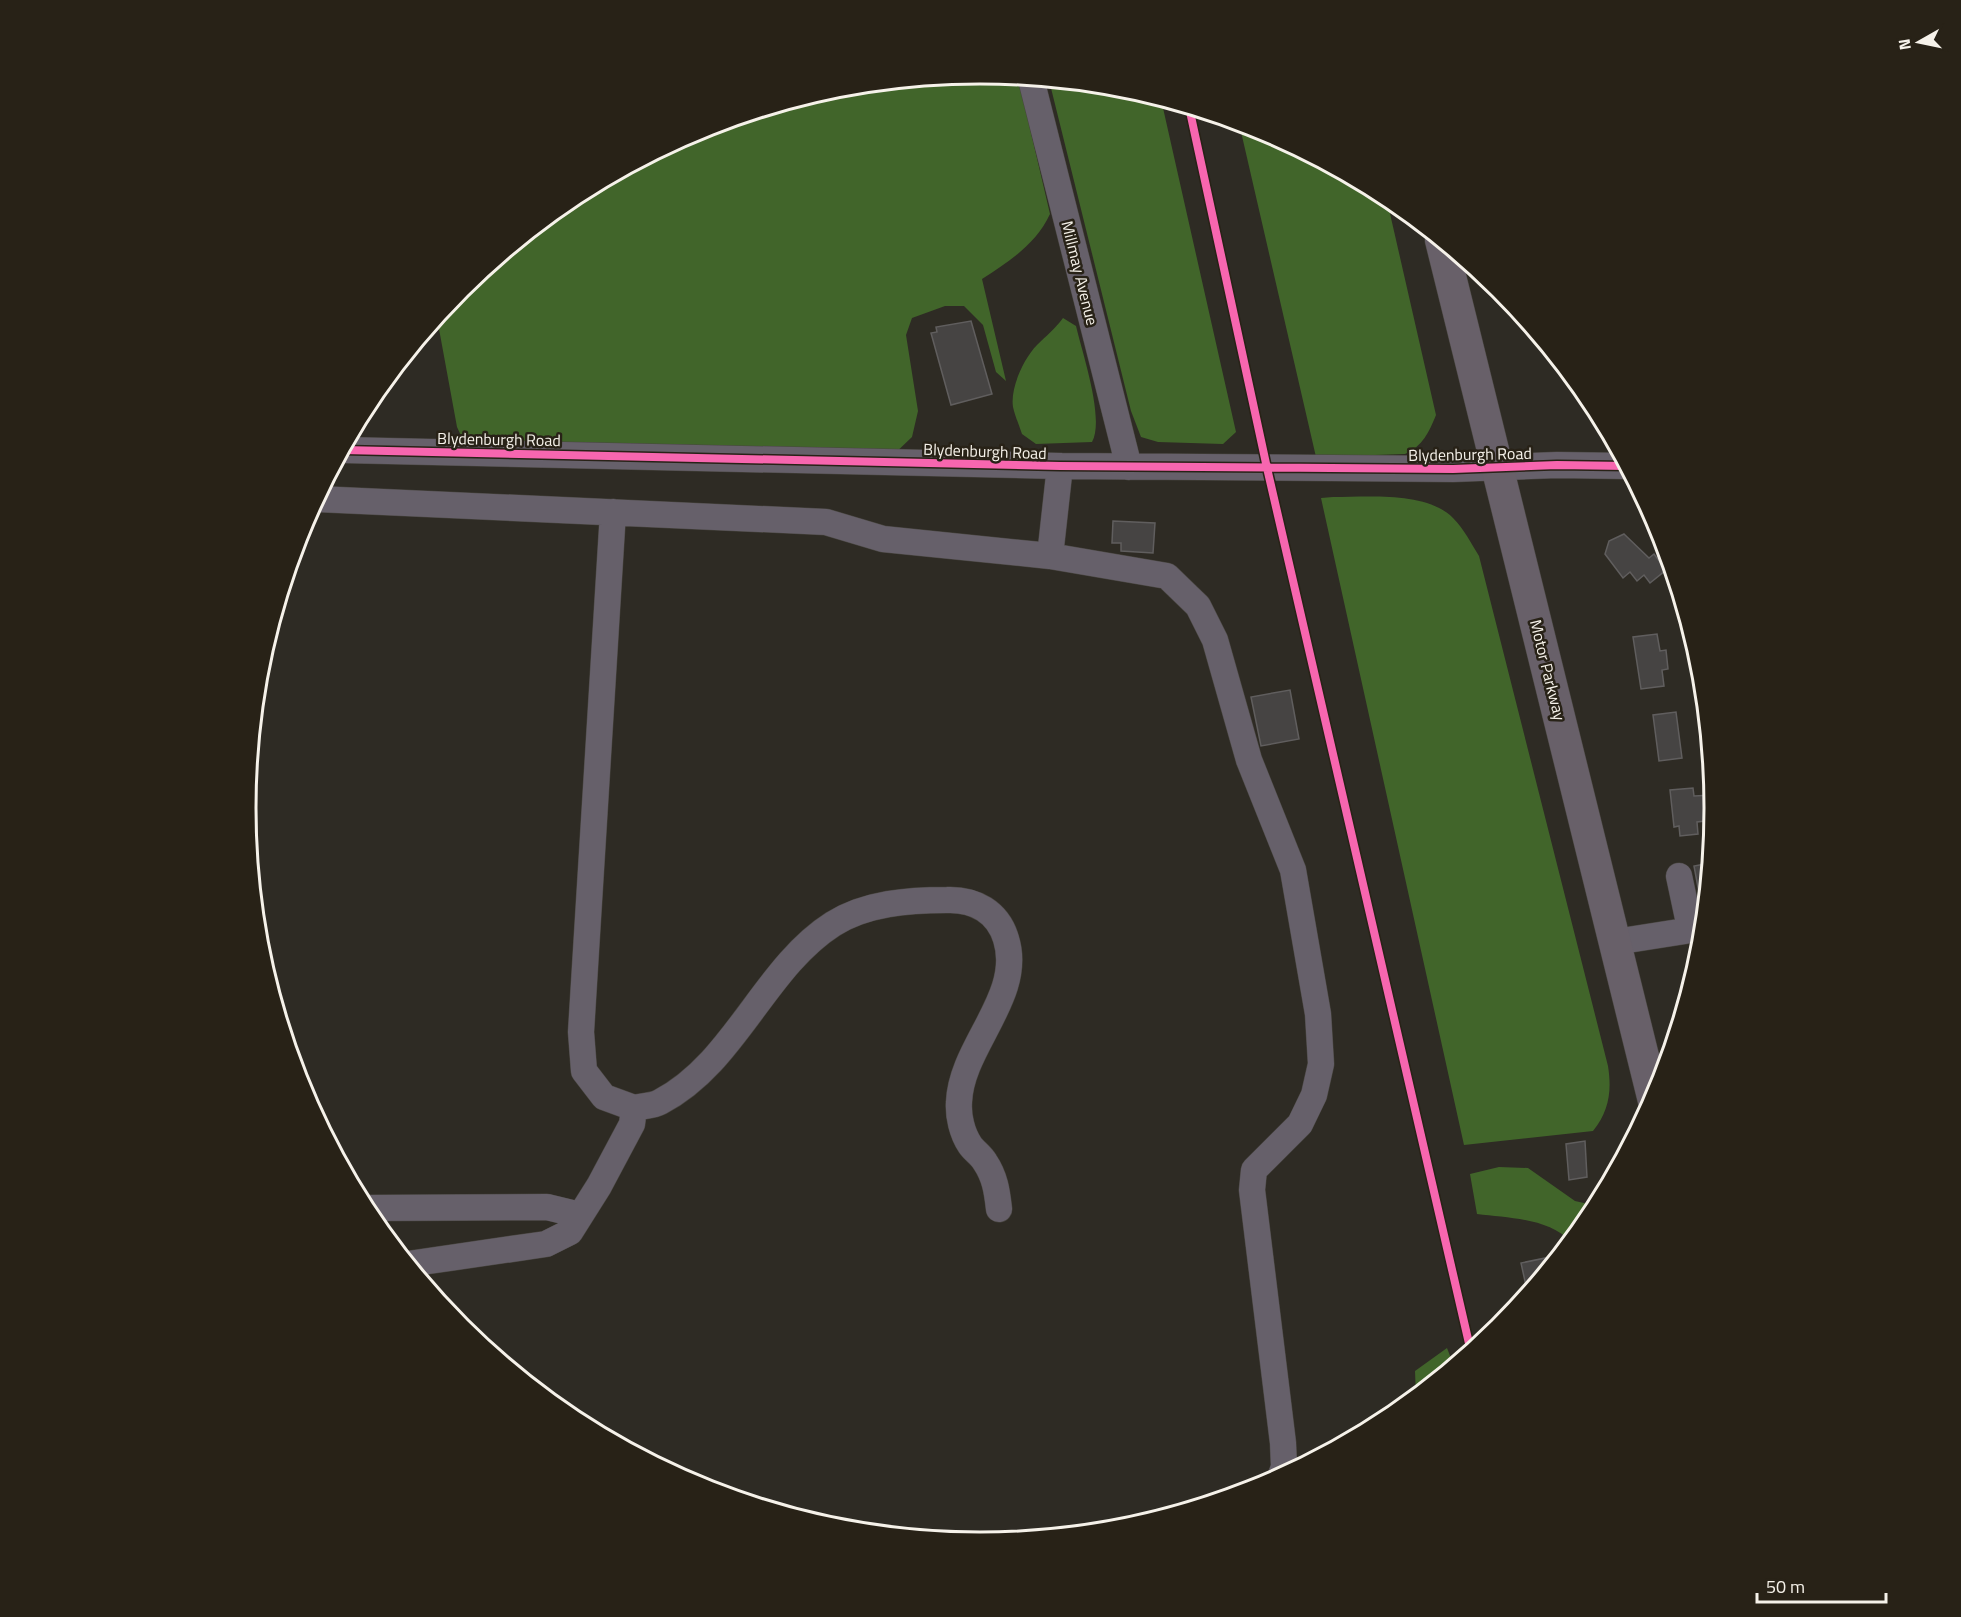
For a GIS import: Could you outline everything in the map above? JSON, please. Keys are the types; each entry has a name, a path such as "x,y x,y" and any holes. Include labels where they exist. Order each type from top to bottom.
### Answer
{"main road":[{"name":"Motor Parkway","path":"1444,252 1650,1085"}],"street":[{"name":"Millmay Avenue","path":"1033,86 1129,467"},
{"name":"Blydenburgh Road","path":"351,450 1129,467 1453,469 1619,466"},
{"path":"1050,556 1060,466"},
{"path":"326,499 826,522 883,539 1050,556 1167,576 1198,606 1215,640 1249,760 1293,870 1318,1014 1321,1064 1314,1095 1300,1124 1254,1170 1252,1190 1284,1466"},
{"path":"613,512 581,1032 584,1071 604,1097 634,1108 658,1103 685,1086 716,1056 792,961 833,924 871,907 918,900 953,899 980,905 998,920 1007,940 1009,963 1004,987 966,1071 959,1101 962,1129 970,1146 985,1160 996,1183 999,1209"},
{"path":"1615,942 1685,931 1689,923 1679,876"},
{"path":"417,1263 546,1244 570,1232 632,1124 634,1108"},
{"path":"376,1208 547,1207 580,1215"}],"green space":[{"path":"980,84 1020,86 1050,214 1030,243 982,279 1006,381 996,372 983,325 964,306 945,306 912,318 906,335 918,411 912,437 890,458 464,442 457,427 439,328 468,296 539,234 618,181 703,139 748,122 839,98 886,90 933,86"},
{"path":"1051,88 1122,98 1163,108 1236,432 1223,444 1158,442 1141,437 1131,411"},
{"path":"1241,133 1301,159 1343,181 1389,211 1436,415 1421,443 1405,454 1316,457"},
{"path":"1063,318 1076,326 1094,402 1095,431 1092,442 1036,444 1022,434 1013,407 1014,391 1027,358"},
{"path":"1396,497 1428,503 1442,509 1453,518 1479,556 1608,1066 1610,1084 1608,1100 1603,1116 1593,1131 1464,1145 1321,498"},
{"path":"1499,1167 1528,1168 1575,1201 1587,1204 1565,1236 1551,1228 1527,1220 1477,1214 1470,1174"},
{"path":"1447,1348 1451,1359 1416,1388 1415,1371"}],"building":[{"path":"971,321 992,394 951,405 931,333 937,332 936,327"},
{"path":"1113,521 1155,523 1153,553 1121,551 1121,543 1112,543"},
{"path":"1624,534 1649,558 1654,554 1665,571 1650,583 1644,575 1637,581 1630,572 1623,578 1605,554 1609,541"},
{"path":"1657,634 1660,651 1666,650 1668,669 1662,670 1664,686 1641,689 1633,637"},
{"path":"1290,690 1299,739 1261,746 1251,697"},
{"path":"1676,712 1682,758 1659,761 1653,715"},
{"path":"1693,788 1694,796 1704,795 1704,821 1697,822 1698,834 1680,836 1679,826 1674,827 1670,790"},
{"path":"1702,864 1700,896 1694,866"},
{"path":"1585,1141 1587,1177 1569,1180 1566,1144"},
{"path":"1549,1257 1526,1285 1521,1263"}],"cycle path":[{"path":"1191,116 1267,468 1469,1343"},
{"path":"351,450 1060,466 1453,469 1557,465 1618,466"}]}
